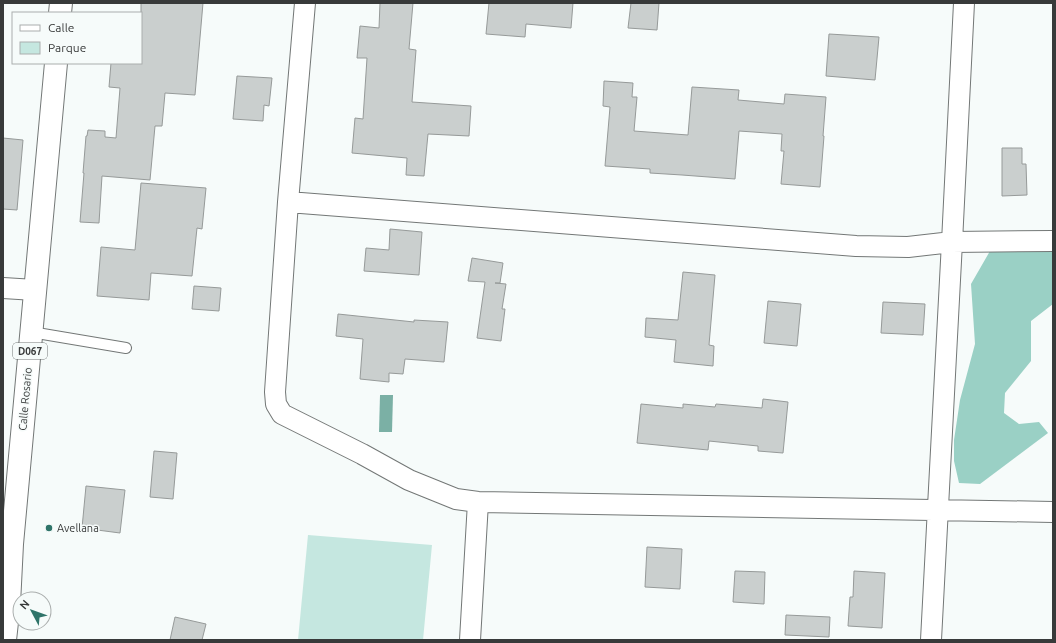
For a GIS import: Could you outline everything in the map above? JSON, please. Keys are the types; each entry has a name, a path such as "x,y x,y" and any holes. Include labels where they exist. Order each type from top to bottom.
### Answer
{"main road":[{"name":"Calle Rosario","path":"5,640 9,604 12,544 56,64"}],"street":[{"path":"305,3 288,202 275,392 276,404 282,414 362,454 409,480 456,500 478,502 1053,512"},
{"path":"931,640 964,3"},
{"path":"288,202 856,246 908,247 952,242 1053,241"},
{"path":"3,288 35,290"},
{"path":"470,640 478,502"}],"lane":[{"path":"32,332 126,348"}],"green space":[{"path":"308,535 432,545 423,640 298,640"}],"shaded area":[{"path":"1053,232 1053,304 1031,321 1031,361 1005,393 1004,413 1019,424 1039,422 1048,433 980,484 959,483 954,461 954,440 960,400 975,344 971,284 990,251"},
{"path":"380,395 393,395 392,432 379,432"}],"building":[{"path":"141,3 203,3 195,95 165,93 162,126 155,126 150,180 102,176 99,223 80,222 86,136 88,130 105,131 105,137 116,138 120,88 109,87 111,64 142,64"},
{"path":"380,3 413,3 409,49 416,50 412,102 471,106 469,136 428,134 424,176 406,175 407,158 352,153 355,118 363,119 367,58 357,58 360,26 379,28"},
{"path":"489,3 573,3 571,28 526,24 525,37 486,34"},
{"path":"631,3 659,3 657,30 628,28"},
{"path":"829,34 879,37 875,80 826,76"},
{"path":"237,76 272,78 269,106 264,105 263,121 233,119"},
{"path":"604,81 633,83 632,97 637,97 634,131 688,135 692,87 739,90 738,100 784,104 785,94 826,97 820,187 781,184 784,151 781,151 782,134 739,131 735,179 650,173 650,169 605,166 610,107 603,106"},
{"path":"3,138 23,140 17,210 3,209"},
{"path":"1002,148 1022,148 1022,164 1026,164 1027,195 1002,196"},
{"path":"141,183 206,188 202,229 197,228 192,276 151,273 149,300 97,296 101,247 135,250"},
{"path":"390,229 422,232 419,275 364,271 366,248 389,250"},
{"path":"472,258 503,263 500,283 495,283 506,284 502,309 505,309 501,341 477,338 485,282 468,281"},
{"path":"683,272 715,275 709,345 714,346 713,366 674,362 676,340 645,337 646,318 678,320"},
{"path":"194,286 221,288 219,311 192,309"},
{"path":"768,301 801,304 797,346 764,343"},
{"path":"883,302 925,304 923,335 881,333"},
{"path":"338,314 414,322 414,320 448,322 444,362 405,359 403,374 389,373 389,382 360,379 363,339 336,336"},
{"path":"763,399 788,402 783,453 758,451 758,446 709,441 708,450 637,443 641,404 683,408 683,404 715,407 716,404 762,408"},
{"path":"154,451 177,453 173,499 150,497"},
{"path":"86,486 125,490 120,533 82,528"},
{"path":"647,547 682,549 680,589 645,587"},
{"path":"735,571 765,572 764,604 733,602"},
{"path":"854,571 885,573 882,628 848,626 850,597 853,597"},
{"path":"786,615 830,617 829,637 785,635"},
{"path":"175,617 206,624 202,640 170,640"}],"place":[{"name":"Avellana","path":"49,528"}]}
